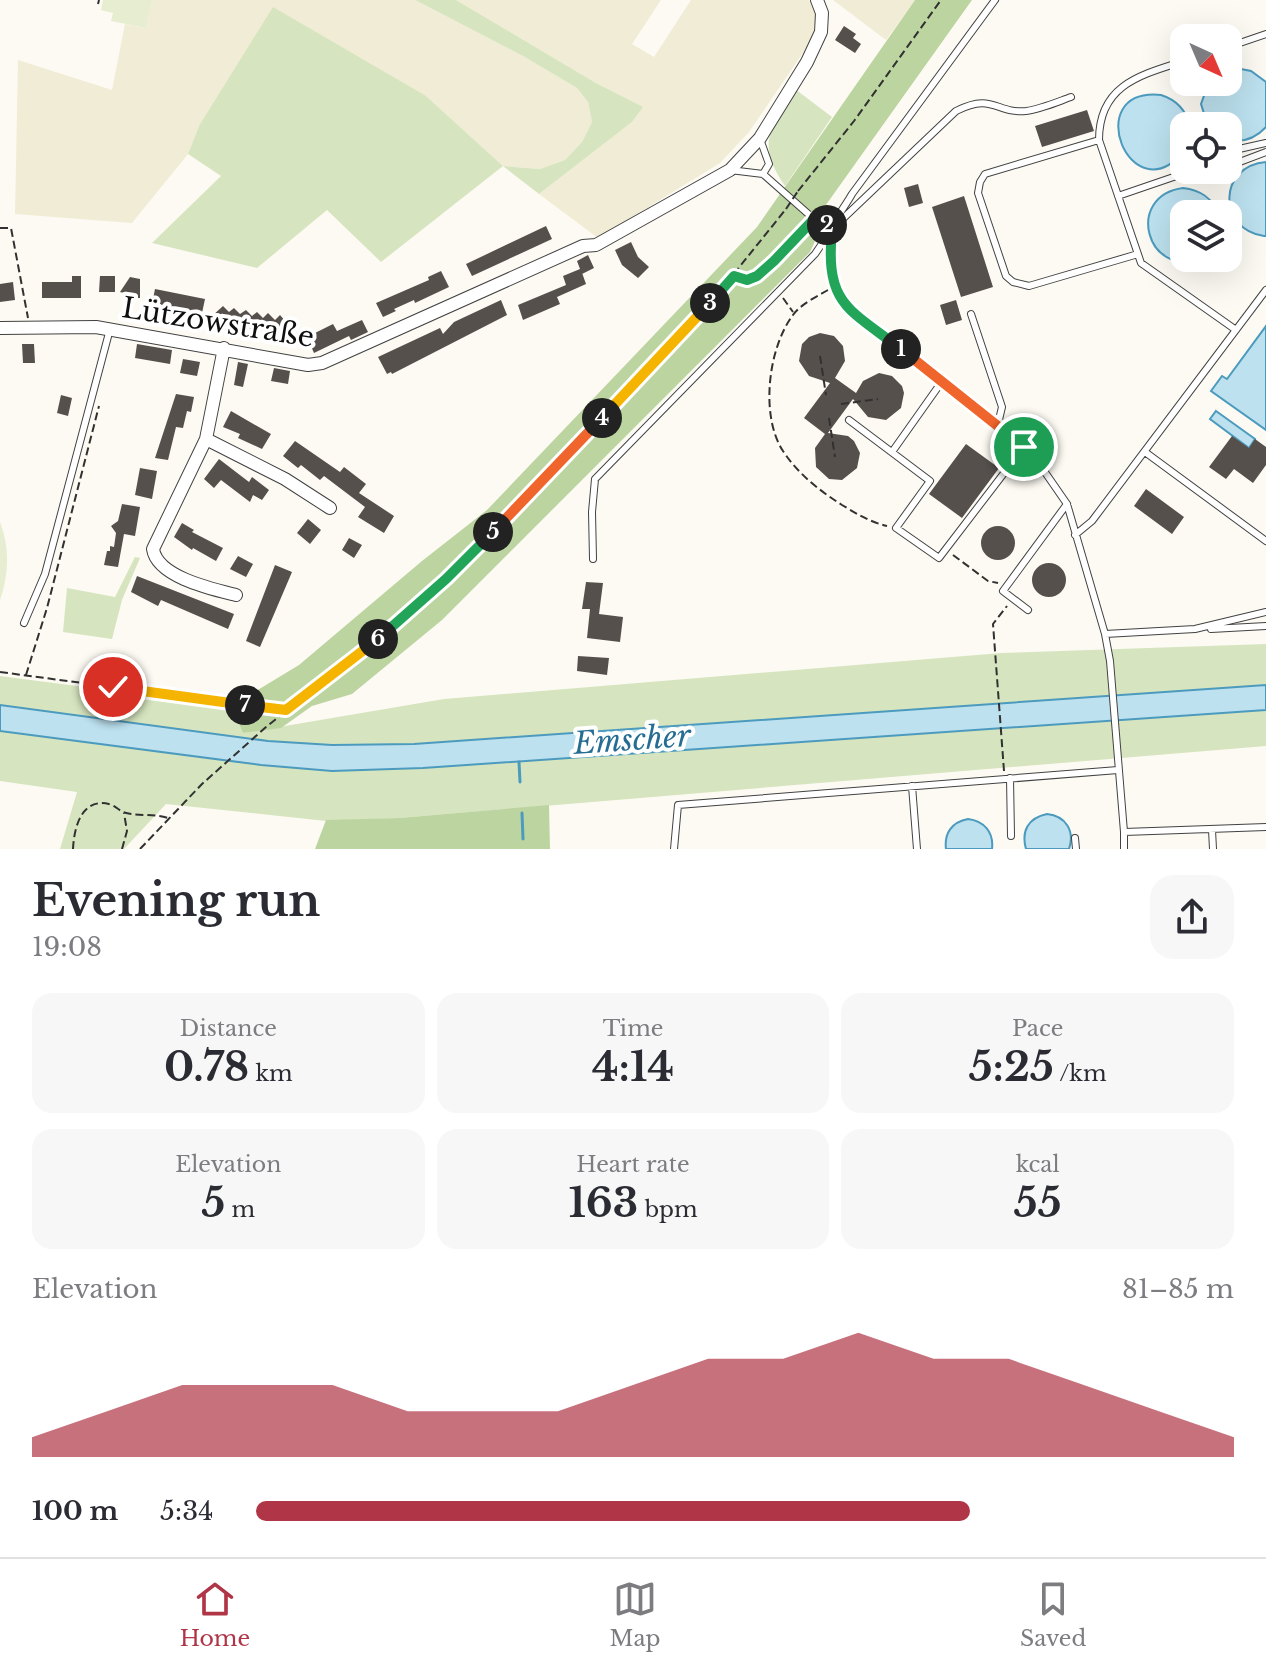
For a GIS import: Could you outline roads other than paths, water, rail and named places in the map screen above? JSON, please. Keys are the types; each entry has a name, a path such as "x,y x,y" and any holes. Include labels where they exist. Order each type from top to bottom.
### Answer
{"street":[{"name":"Lützowstraße","path":"0,328 110,329 316,365 583,246 596,245 730,170 760,138 807,62 821,32 822,13 817,0"},
{"path":"224,348 206,439 154,543 154,555 158,564 166,570 236,595"},
{"path":"206,439 285,479 330,508"}],"lane":[{"path":"593,559 595,479 815,254 852,194 995,0"},
{"path":"1242,42 1266,34"},
{"path":"1170,65 1139,75 1121,85 1107,104 1099,140 1141,263 1236,330"},
{"path":"1071,97 1025,111 986,102 972,102 956,111 832,229 830,246 834,286 841,301 1024,447 1067,504 1110,661 1124,849"},
{"path":"760,138 769,164 763,174"},
{"path":"1099,140 985,174 978,193 1006,276 1013,282 1029,286 1138,254"},
{"path":"1242,148 1266,143"},
{"path":"1242,161 1266,152"},
{"path":"730,170 763,174 814,219 832,229"},
{"path":"1118,196 1170,178"},
{"path":"1075,535 1092,521 1265,293"},
{"path":"971,314 1002,407 998,424"},
{"path":"24,623 45,574 110,329"},
{"path":"892,452 943,380"},
{"path":"849,420 930,481 896,528 939,558 1024,447"},
{"path":"1145,452 1266,541"},
{"path":"1028,610 1003,591 1067,504"},
{"path":"1195,629 1266,612"},
{"path":"1105,634 1266,626"},
{"path":"674,849 678,805 1118,770"},
{"path":"1007,778 1011,836"},
{"path":"912,786 917,849"},
{"path":"1124,832 1266,827"},
{"path":"1212,830 1213,849"},
{"path":"1075,838 1076,849"}],"water":[{"path":"1242,69 1251,71 1266,82 1266,127 1254,137 1242,140 1242,112 1204,112 1201,104 1204,96 1242,96"},
{"path":"1161,95 1172,100 1184,112 1170,112 1170,162 1164,167 1147,169 1132,160 1122,144 1118,126 1123,110 1136,98"},
{"path":"1266,162 1266,236 1242,225 1242,200 1229,200 1232,185 1242,184 1242,172"},
{"path":"1183,188 1210,200 1170,200 1170,258 1156,247 1148,219 1153,205 1165,194"},
{"path":"1266,326 1266,430 1211,391 1222,376 1227,379"},
{"path":"1216,411 1255,439 1249,448 1210,419"},
{"name":"Emscher","path":"1266,685 1266,710 423,768 332,771 261,765 0,731 0,705 268,741 332,745 414,744"},
{"path":"1047,814 1064,821 1071,836 1069,849 1026,849 1024,836 1028,826"},
{"path":"968,819 987,828 992,849 946,849 950,829"}],"waterway":[{"path":"519,762 520,782"},
{"path":"522,813 523,839"}]}
